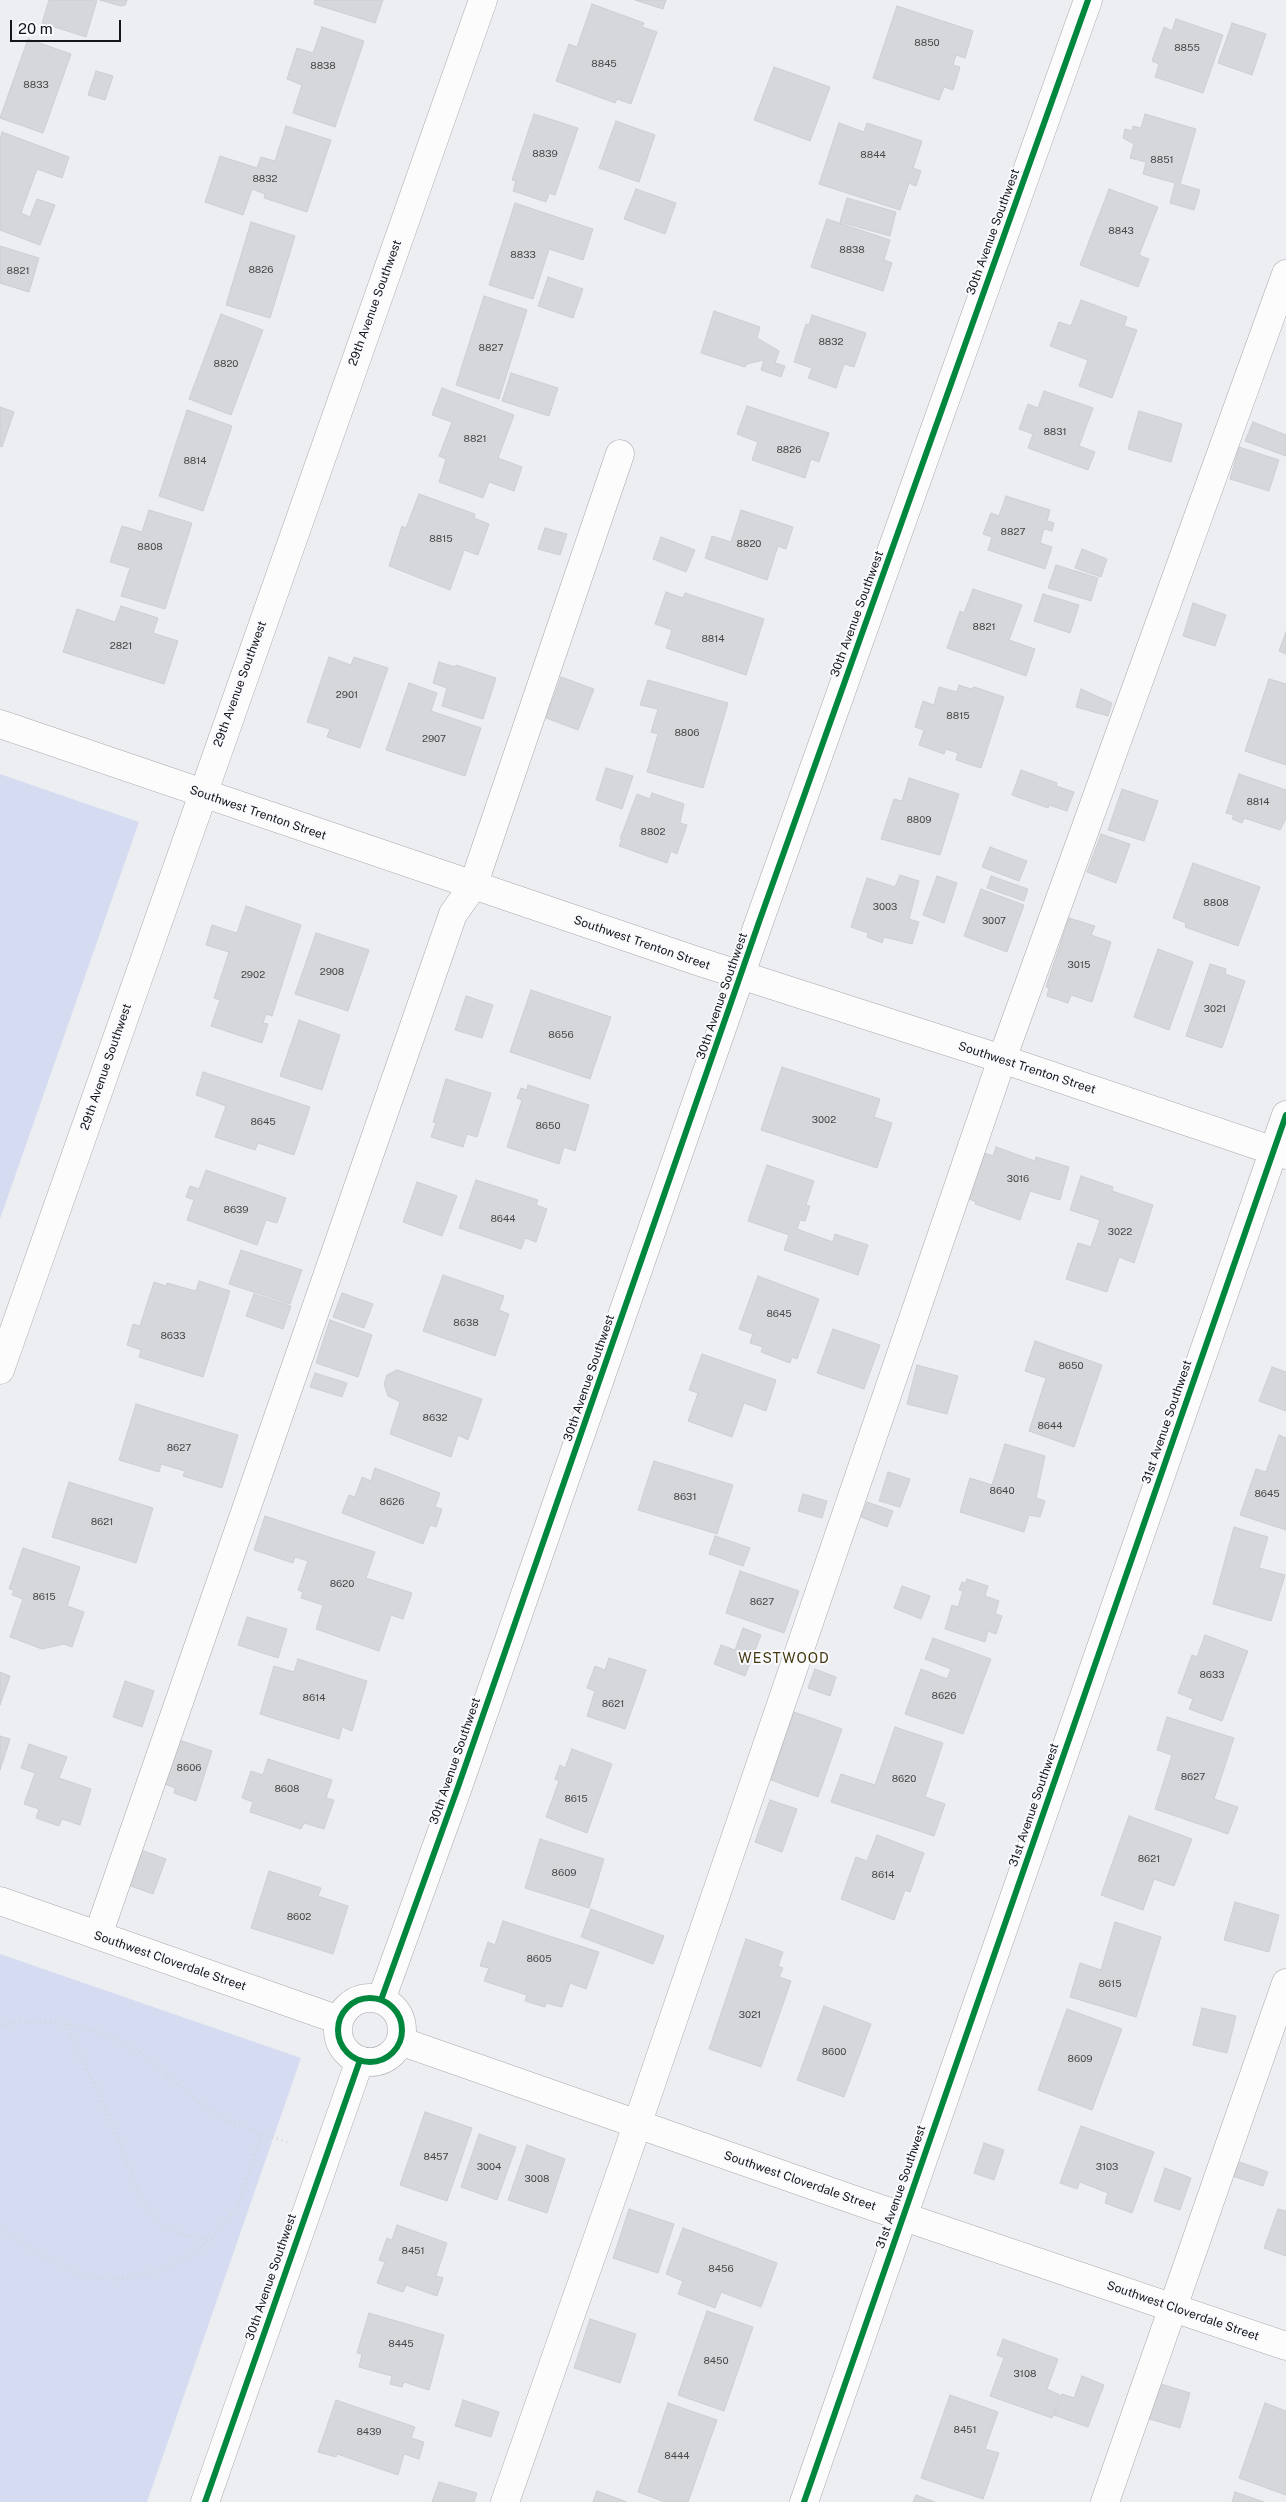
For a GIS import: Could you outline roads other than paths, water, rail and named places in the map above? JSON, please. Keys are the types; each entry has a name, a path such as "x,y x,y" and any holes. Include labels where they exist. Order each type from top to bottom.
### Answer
{"street":[{"name":"29th Avenue Southwest","path":"0,1370 201,794 483,0"},
{"name":"30th Avenue Southwest","path":"381,2000 458,1787 740,976 1088,0"},
{"path":"505,2502 637,2124 1002,1059 1286,274"},
{"path":"98,1935 453,914 473,886 620,454"},
{"name":"Southwest Trenton Street","path":"0,724 740,976 1002,1059 1280,1153"},
{"name":"31st Avenue Southwest","path":"804,2502 903,2216 1280,1153 1286,1115"},
{"name":"Southwest Cloverdale Street","path":"0,1901 340,2020"},
{"path":"1105,2502 1286,1983"},
{"path":"364,1998 381,2000 393,2007 399,2015 402,2025 400,2041 393,2053 385,2059 374,2062 360,2060 344,2050 339,2039 340,2020 346,2008 355,2002 364,1998"},
{"name":"Southwest Cloverdale Street","path":"400,2041 903,2216 1286,2346"},
{"name":"30th Avenue Southwest","path":"205,2502 360,2060"}],"district":[{"name":"WESTWOOD","path":"784,1659"}]}
